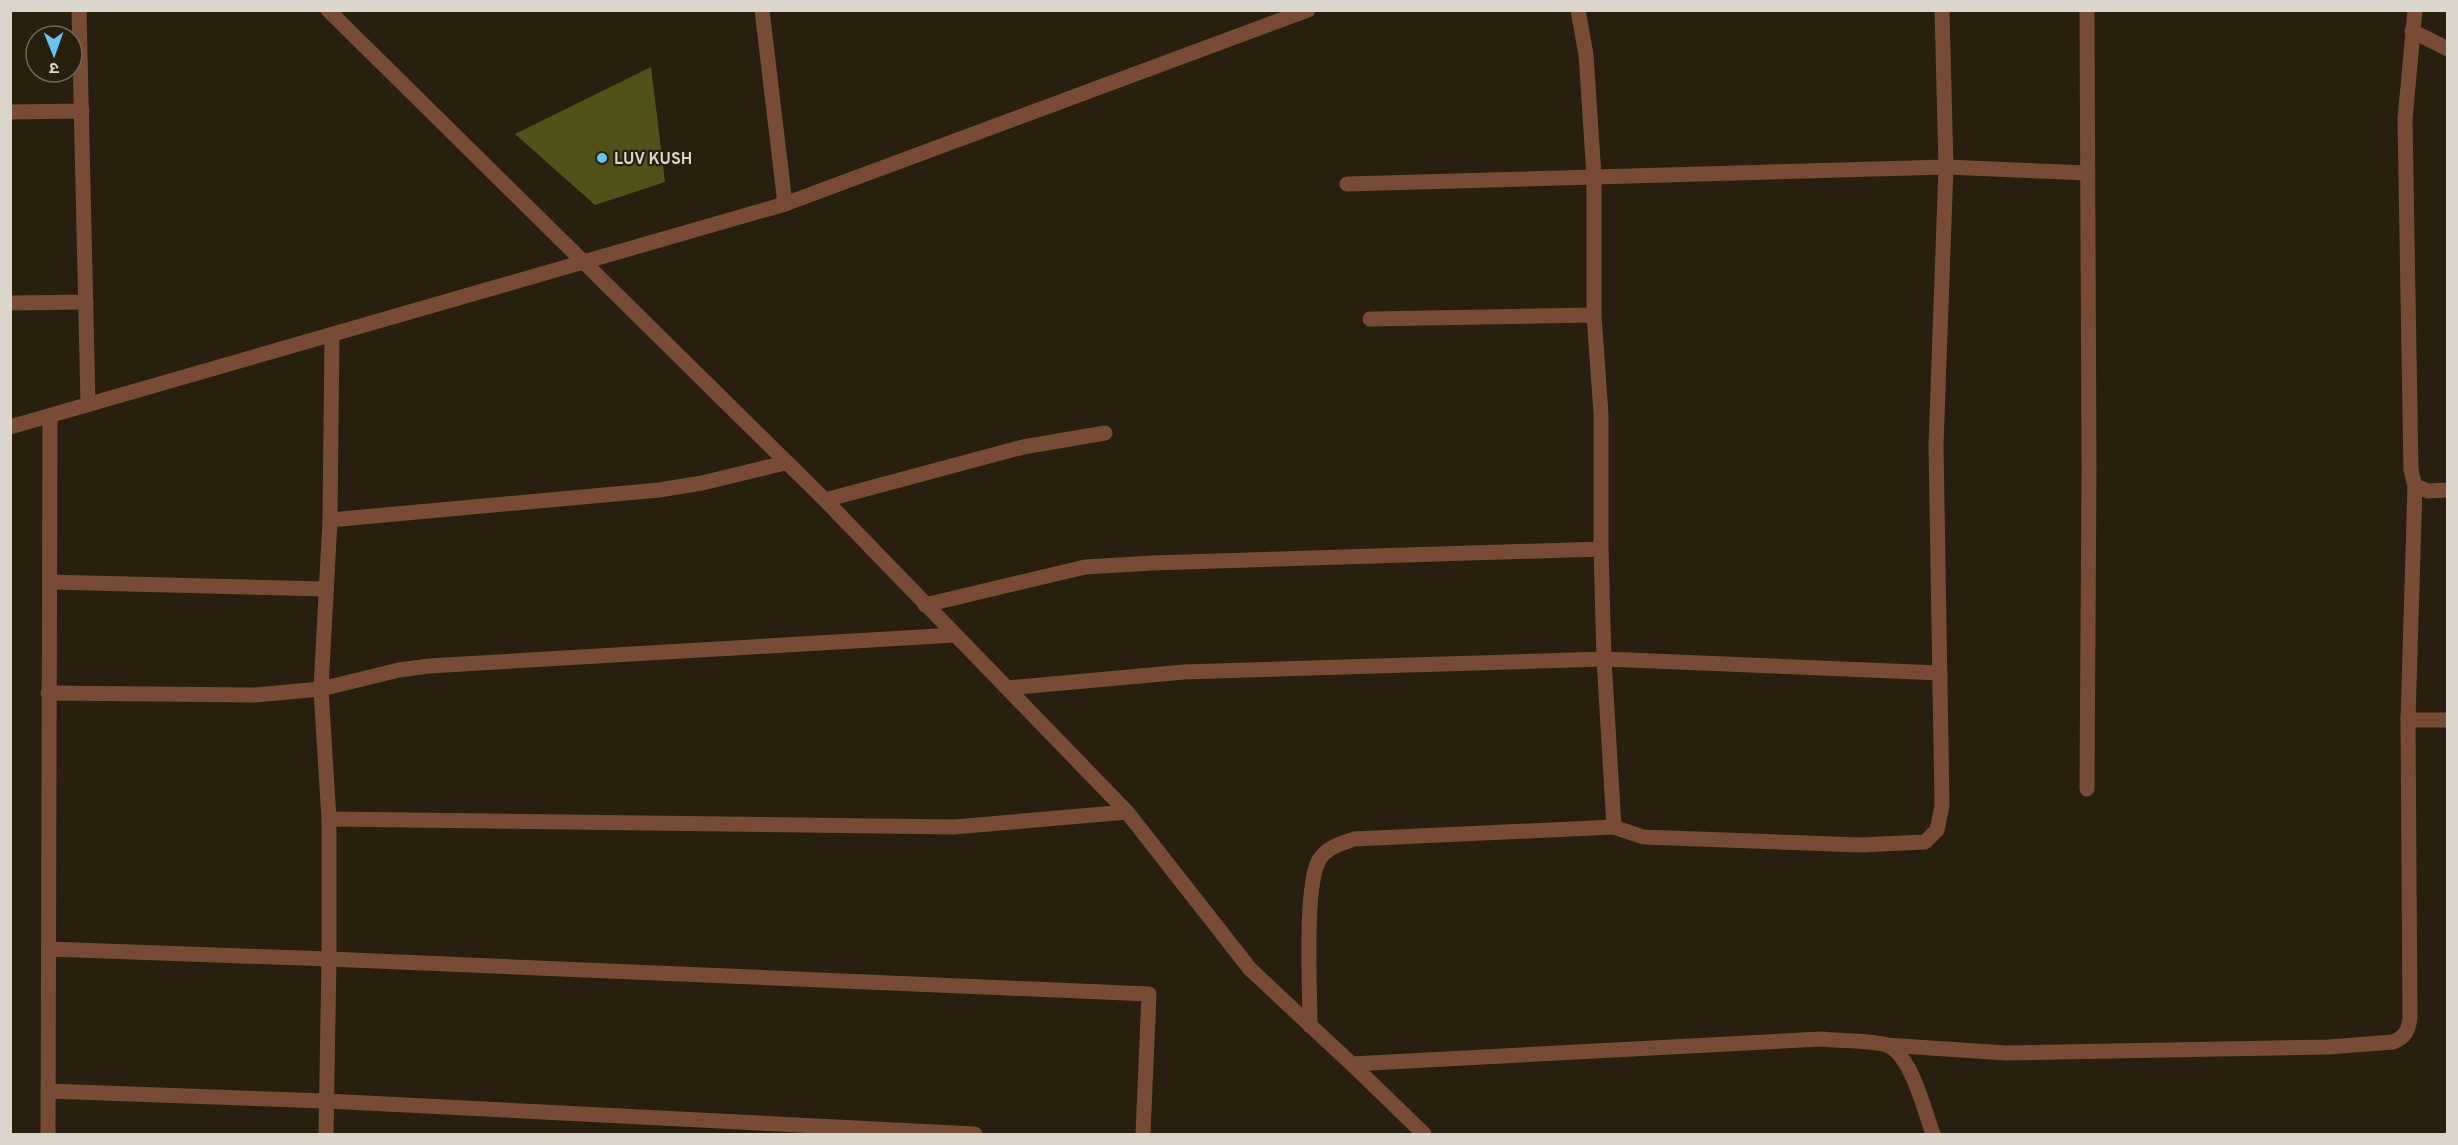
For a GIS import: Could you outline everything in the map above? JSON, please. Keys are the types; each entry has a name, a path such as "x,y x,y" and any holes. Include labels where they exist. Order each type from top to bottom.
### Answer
{"street":[{"path":"80,10 88,405"},
{"path":"762,10 785,204"},
{"path":"10,427 785,204 1308,10"},
{"path":"1578,10 1586,55 1594,176 1594,315 1601,414 1600,549 1614,827"},
{"path":"1310,1026 1310,897 1319,861 1333,846 1354,839 1614,827 1644,837 1862,845 1925,842 1937,830 1942,806 1936,445 1946,167 1942,10"},
{"path":"2087,10 2090,468 2087,789"},
{"path":"1352,1064 1821,1039 2006,1053 2329,1047 2393,1042 2402,1038 2408,1031 2410,1018 2408,720 2415,486 2411,470 2405,119 2415,10"},
{"path":"329,11 785,464 825,500 1127,812 1250,969 1424,1134"},
{"path":"2412,31 2448,49"},
{"path":"10,112 82,111"},
{"path":"1347,184 1946,167 2088,173"},
{"path":"10,303 86,302"},
{"path":"1370,319 1594,315"},
{"path":"326,1134 329,819 321,689 330,520 332,335"},
{"path":"48,1134 50,416"},
{"path":"825,500 1023,447 1106,433"},
{"path":"330,520 659,490 702,483 785,464"},
{"path":"2415,486 2428,491 2448,490"},
{"path":"925,605 1085,567 1153,562 1600,549"},
{"path":"50,582 326,589"},
{"path":"48,693 255,695 321,689 399,670 429,666 955,635"},
{"path":"1007,688 1184,672 1604,659 1940,673"},
{"path":"2408,720 2448,720"},
{"path":"329,819 954,827 1127,812"},
{"path":"49,949 1149,994 1143,1134"},
{"path":"1886,1045 1900,1054 1910,1072 1933,1134"},
{"path":"48,1091 326,1101 975,1134"}],"building":[{"name":"LUV KUSH","path":"651,67 665,182 595,205 515,134"}],"place":[{"name":"LUV KUSH","path":"602,158"}]}
